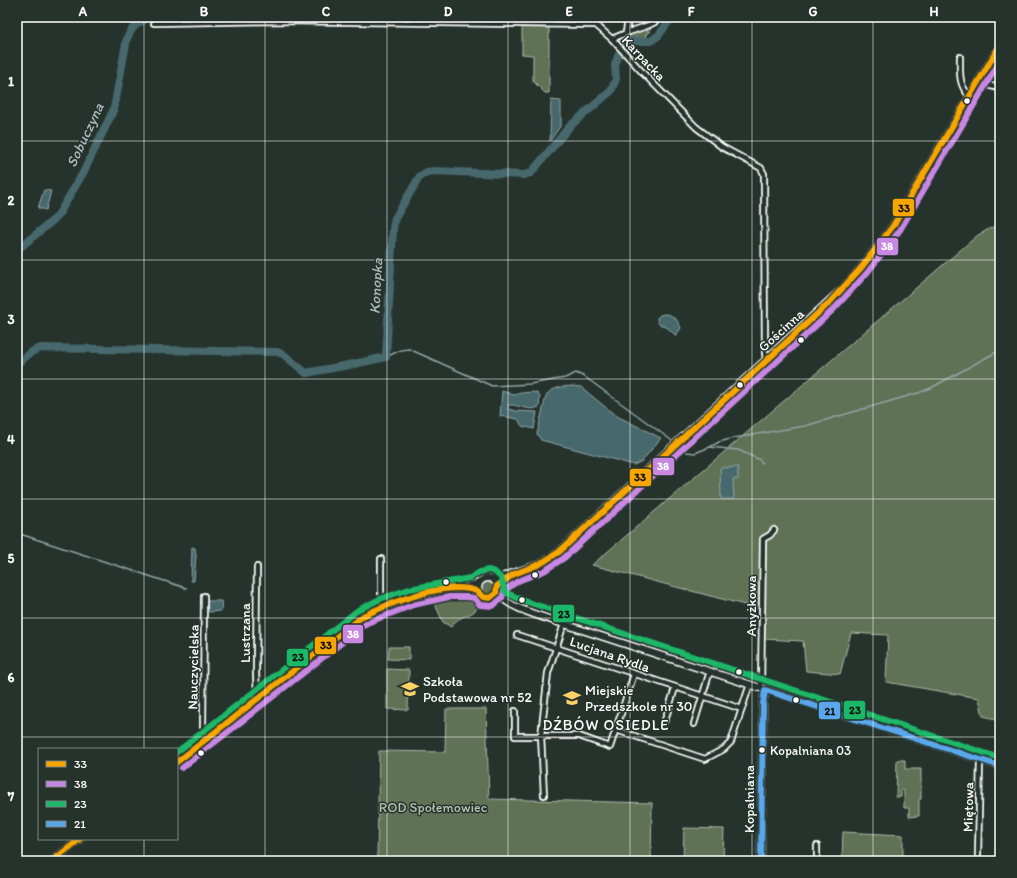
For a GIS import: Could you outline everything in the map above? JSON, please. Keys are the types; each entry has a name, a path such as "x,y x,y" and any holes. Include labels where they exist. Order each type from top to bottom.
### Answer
{"main road":[{"name":"Gościnna","path":"493,580 540,564 559,552 842,289 878,247 899,216 1000,45"},
{"name":"Gościnna","path":"497,588 514,574"},
{"path":"178,761 363,616 384,606 417,595 461,588 479,583 485,579 493,580 500,597 514,606"},
{"path":"478,591 479,583"},
{"path":"461,588 478,591 483,597 492,597 498,601 564,624 1000,766"},
{"path":"492,597 497,588"},
{"name":"Kopalniana","path":"761,861 763,689"},
{"path":"52,861 79,840"}],"street":[{"path":"588,17 588,24"},
{"path":"626,33 628,17"},
{"path":"612,39 649,26 655,22 657,17"},
{"name":"Karpacka","path":"154,23 278,21 588,24 600,27 696,127 722,147 761,168 764,174 766,360"},
{"path":"960,57 962,86 966,93 970,96"},
{"path":"979,80 986,85 1000,88"},
{"name":"Anyżkowa","path":"763,689 763,539 770,535 774,530"},
{"path":"381,559 381,598 384,606"},
{"name":"Lustrzana","path":"257,567 257,699"},
{"name":"Nauczycielska","path":"204,596 203,729 206,738"},
{"path":"544,795 541,736 548,673 564,624"},
{"name":"Lucjana Rydla","path":"517,635 742,709"},
{"path":"694,724 710,671"},
{"path":"515,711 514,736 579,736 610,747 634,674"},
{"path":"616,730 706,759 724,749 731,742 750,684"},
{"path":"665,720 675,688"},
{"name":"Miętowa","path":"978,856 980,760"},
{"path":"761,861 816,861 817,846"}],"green space":[{"path":"522,26 549,27 549,93 545,93 533,81 533,55 522,54"},
{"path":"644,29 650,31 646,34 646,39 638,40 636,37 629,38 628,41 622,45 618,42 619,39"},
{"path":"1000,223 1000,720 983,716 979,698 886,682 888,635 851,633 840,674 806,671 803,641 763,639 764,610 592,565 978,235"},
{"path":"488,581 493,583 495,588 493,593 488,595 483,593 481,588 483,583"},
{"path":"446,596 479,604 474,612 458,619 451,627 443,622 433,600"},
{"path":"389,647 409,647 409,660 388,659"},
{"path":"387,669 409,670 408,710 387,709"},
{"name":"ROD Społemowiec","path":"446,709 486,709 489,799 652,803 651,861 377,861 379,751 445,752"},
{"path":"897,760 905,760 905,769 921,769 921,799 919,800 919,816 909,817 909,808 904,808 904,790 901,790 901,797 896,797"},
{"path":"684,828 724,829 723,861 683,861"},
{"path":"843,832 903,835 903,861 842,861"}],"water":[{"path":"551,100 561,101 561,125 550,141"},
{"path":"44,190 51,191 46,210 38,208"},
{"path":"664,314 673,316 678,322 681,328 677,334 675,335 658,323 657,318"},
{"path":"572,386 581,387 615,415 661,438 642,461 634,465 541,440 537,434 546,396 554,389"},
{"path":"502,391 514,395 521,393 537,393 540,397 539,407 531,409 508,405 508,409 516,411 537,412 534,429 522,426 518,419 500,416"},
{"path":"738,467 738,479 733,479 734,499 721,499 720,468"},
{"path":"192,547 195,548 196,556 194,581 191,581"},
{"path":"207,601 221,601 222,610 209,612"}],"waterway":[{"name":"Sobuczyna","path":"17,250 57,217 83,173 114,109 127,38 131,30 138,23 148,17"},
{"name":"Konopka","path":"17,364 33,351 41,348 277,352 283,354 306,373 386,357 393,228 395,218 420,176 427,172 434,171 524,175 531,173 570,126 611,91 616,79 615,65 618,56 625,46 632,41 651,41 659,35 672,17"},
{"path":"386,357 401,350 409,349 492,386 530,384 565,378 576,373 585,377 671,440"},
{"path":"681,447 687,452 695,453 719,442 805,426 918,393 931,388 1000,350"},
{"path":"710,447 738,450 760,460 762,463"},
{"path":"17,533 186,588"}],"transit line":[{"name":"33","path":"178,761 363,616 403,599 419,594 450,588 464,588 476,591 483,597 490,598 496,593 497,586 514,574 540,564 559,552 829,303 861,268 893,226 1000,45"},
{"name":"38","path":"182,768 367,623 413,605 449,597 474,598 480,605 493,606 502,598 504,591 518,581 544,571 564,558 834,309 867,273 900,230 1000,61"},
{"name":"23","path":"178,751 358,610 380,599 409,589 470,578 480,572 489,570 495,572 501,578 507,593 522,600 1000,758"},
{"name":"21","path":"761,861 763,704 765,690 1000,766"},
{"name":"33","path":"52,861 79,840"}],"place":[{"name":"Szkoła Podstawowa nr 52","path":"410,689"},
{"name":"Miejskie Przedszkole nr 30","path":"572,698"},
{"name":"Kopalniana 03","path":"762,750"}],"district":[{"name":"DŹBÓW OSIEDLE","path":"606,725"}]}
